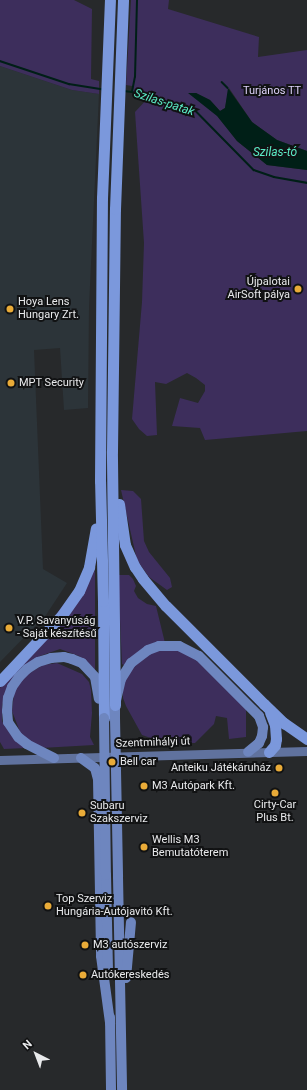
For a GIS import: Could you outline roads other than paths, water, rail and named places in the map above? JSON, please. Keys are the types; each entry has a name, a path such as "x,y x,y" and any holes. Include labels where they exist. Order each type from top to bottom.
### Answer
{"highway":[{"path":"104,718 100,481 102,198 110,0"},
{"path":"115,705 112,451 119,98 123,0"},
{"path":"112,451 116,460 122,534 135,567 166,606 284,723 307,739"},
{"path":"0,681 62,615 85,580 95,540 96,499 100,481"},
{"path":"264,704 273,720 276,731 275,745 269,752"}],"main road":[{"path":"122,1090 115,705 121,679 131,663 139,656 159,646 179,646 199,656 259,716 263,727 262,736 259,743 248,752"},
{"path":"54,758 27,744 18,737 8,722 7,711 12,687 27,669 38,662 51,658 64,657 82,663 95,677 104,718 111,1090"},
{"name":"Szentmihályi út","path":"0,760 307,751"},
{"path":"81,758 94,768 98,779 101,956 110,1023"},
{"path":"121,1024 131,922"}],"water":[{"name":"Szilas-tó","path":"228,88 252,122 277,140 307,151 307,170 267,165 237,141 217,116 188,93 196,93 210,100 220,111 225,108"}],"waterway":[{"path":"132,92 135,77 137,0"},
{"name":"Szilas-patak","path":"0,61 69,84 102,89"},
{"path":"222,82 228,88"},
{"name":"Szilas-patak","path":"124,91 195,110 254,170 274,177 307,183"}],"place":[{"name":"Újpalotai AirSoft pálya","path":"298,289"},
{"name":"Hoya Lens Hungary Zrt.","path":"10,309"},
{"name":"MPT Security","path":"11,383"},
{"name":"V.P. Savanyúság - Saját készítésű","path":"9,628"},
{"name":"Bell car","path":"112,762"},
{"name":"Anteiku Játékáruház","path":"279,768"},
{"name":"M3 Autópark Kft.","path":"144,786"},
{"name":"Cirty-Car Plus Bt.","path":"275,793"},
{"name":"Subaru Szakszerviz","path":"82,813"},
{"name":"Wellis M3 Bemutatóterem","path":"144,847"},
{"name":"Top Szerviz Hungária-Autójavitó Kft.","path":"48,906"},
{"name":"M3 autószerviz","path":"85,945"},
{"name":"Autókereskedés","path":"83,975"}],"park label":[{"name":"Turjános TT","path":"272,91"}]}
